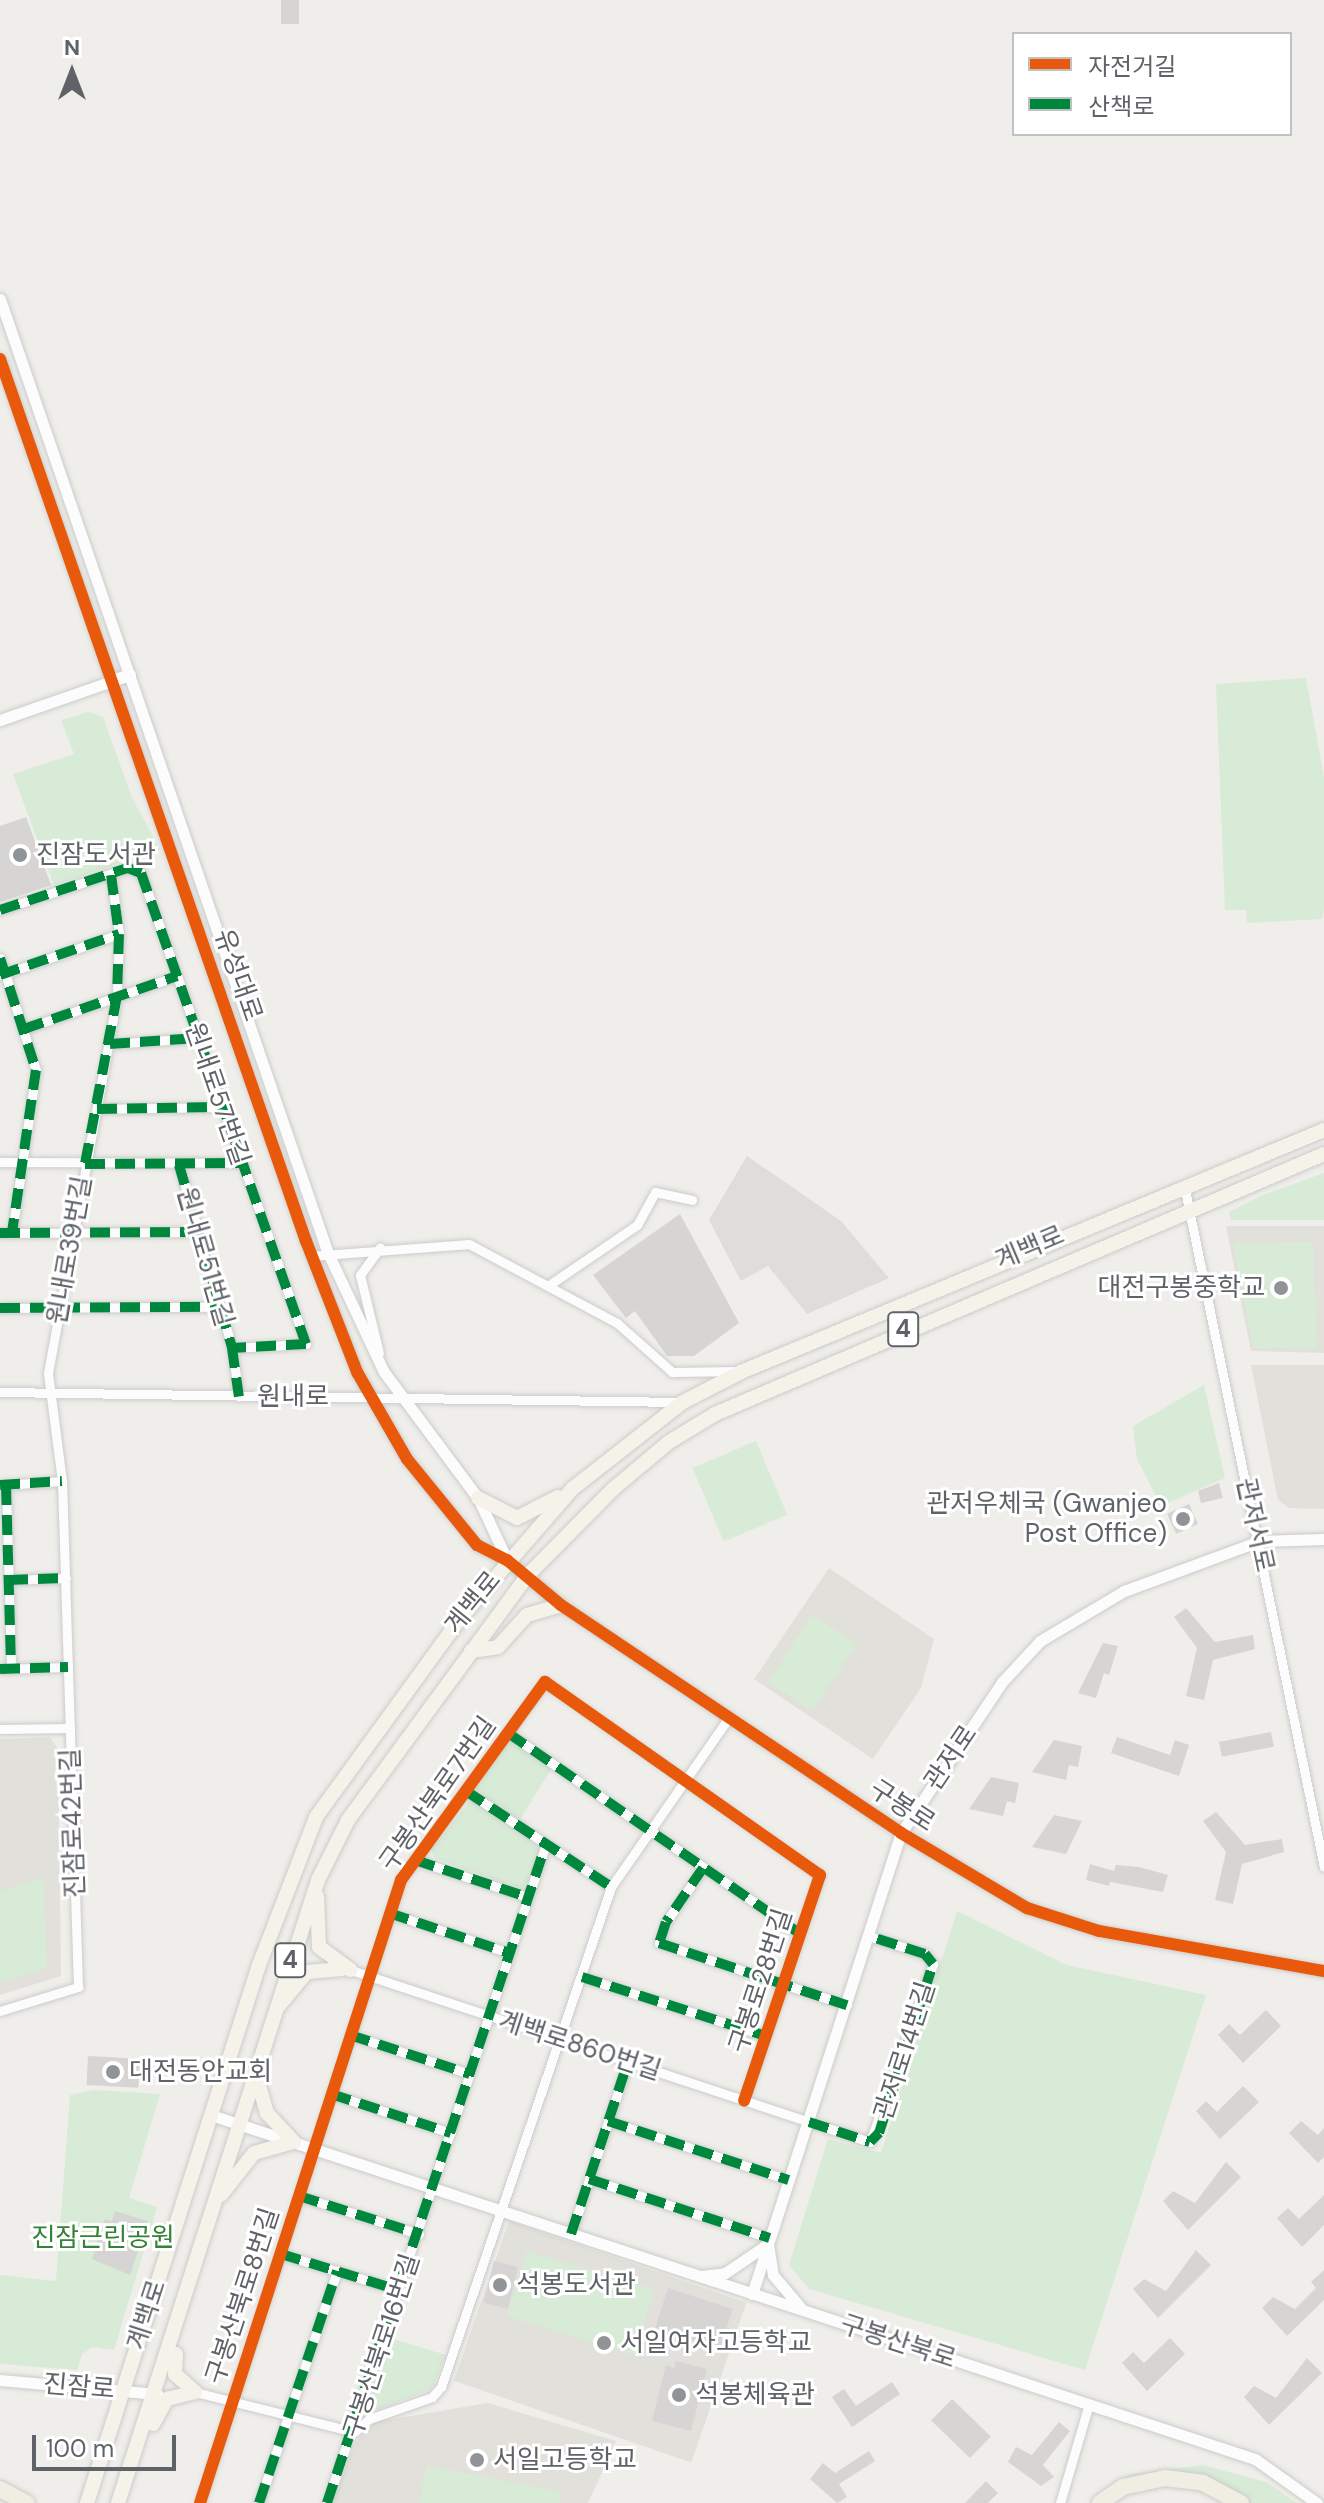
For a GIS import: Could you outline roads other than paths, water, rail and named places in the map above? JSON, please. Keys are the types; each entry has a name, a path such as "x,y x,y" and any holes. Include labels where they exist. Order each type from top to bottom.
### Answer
{"highway":[{"path":"1100,2503 1123,2487 1165,2478 1203,2483 1241,2503"},
{"path":"0,2489 26,2503"}],"main road":[{"path":"112,681 130,675"},
{"name":"계백로","path":"87,2503 292,1869 316,1817 346,1768 507,1560 572,1489 683,1402 741,1372 1183,1184 1324,1130"},
{"name":"계백로","path":"118,2503 157,2394 272,2013 318,1880 348,1820 527,1576 613,1489 669,1442 715,1414 1188,1207 1324,1154"},
{"path":"478,1498 517,1518 572,1489"},
{"path":"471,1651 498,1647 527,1615 561,1605"},
{"path":"318,1880 319,1947 351,1970"},
{"path":"272,2013 307,1972 327,1966 351,1970"},
{"path":"214,2205 240,2163 294,2142 267,2113 255,2072"},
{"path":"175,2333 175,2374 195,2392"},
{"path":"142,2435 167,2399 195,2392"}],"street":[{"name":"유성대로","path":"0,299 327,1251 384,1372 400,1398 478,1498 507,1560"},
{"name":"유성대로","path":"0,359 311,1256 369,1397 407,1459 477,1545 507,1560"},
{"path":"0,720 112,681"},
{"name":"원내로57번길","path":"111,875 128,868 141,873 219,1107 306,1344"},
{"path":"0,910 111,875"},
{"name":"원내로39번길","path":"51,1391 59,1307 117,996 119,934 111,875"},
{"path":"2,974 119,934"},
{"path":"0,958 2,974 36,1070 12,1233"},
{"path":"24,1029 177,976"},
{"path":"110,1044 198,1038"},
{"path":"97,1109 219,1107"},
{"path":"0,1162 240,1163"},
{"name":"원내로51번길","path":"179,1165 232,1348 239,1397"},
{"name":"관저서로","path":"1183,1184 1324,1867"},
{"path":"549,1285 637,1225 655,1192 692,1200"},
{"path":"0,1233 198,1232"},
{"path":"311,1256 327,1251 469,1244 617,1323 672,1372 741,1372"},
{"path":"380,1247 360,1275 384,1372"},
{"path":"0,1308 219,1307"},
{"name":"원내로51번길","path":"232,1348 306,1344"},
{"name":"진잠로42번길","path":"0,2011 78,1987 62,1481 51,1391"},
{"name":"원내로","path":"0,1392 683,1402"},
{"path":"62,1481 3,1485 8,1580 5,1669 68,1667"},
{"name":"관저로","path":"752,2294 901,1833 1002,1682 1040,1641 1124,1591 1259,1541 1324,1539"},
{"name":"구봉로","path":"507,1560 561,1605 901,1833 1027,1908 1099,1931 1324,1971"},
{"path":"8,1580 66,1578"},
{"name":"구봉산북로7번길","path":"314,2149 389,1913 415,1860 545,1682 686,1780"},
{"path":"195,2392 289,2413 354,2432 369,2419 432,2397 441,2387 504,2212 611,1887 729,1717"},
{"path":"0,1729 70,1728"},
{"name":"구봉산북로7번길","path":"508,1733 800,1934"},
{"name":"구봉로28번길","path":"686,1780 820,1875 744,2101"},
{"name":"구봉산북로7번길","path":"466,1791 611,1887"},
{"name":"구봉산북로16번길","path":"327,2503 401,2291 546,1844"},
{"name":"구봉산북로7번길","path":"415,1860 527,1897"},
{"name":"구봉로28번길","path":"703,1868 659,1943 847,2005"},
{"name":"구봉산북로7번길","path":"389,1913 509,1953"},
{"name":"관저로14번길","path":"809,2122 870,2142 892,2090 933,1964 925,1954 869,1936"},
{"name":"계백로860번길","path":"351,1970 809,2122"},
{"path":"582,1977 766,2036"},
{"path":"350,2035 470,2074"},
{"path":"571,2234 628,2062"},
{"path":"331,2094 451,2133"},
{"name":"구봉산북로","path":"211,2115 1255,2459 1317,2503"},
{"path":"608,2121 789,2180"},
{"name":"구봉산북로8번길","path":"199,2503 314,2149"},
{"path":"589,2179 769,2241"},
{"name":"구봉산북로8번길","path":"299,2196 419,2234"},
{"path":"698,2276 725,2273 769,2241"},
{"path":"769,2241 773,2275 804,2311"},
{"name":"구봉산북로8번길","path":"281,2254 401,2291"},
{"path":"259,2503 337,2271"},
{"name":"진잠로","path":"0,2380 157,2394"},
{"path":"1060,2503 1089,2404"}],"place":[{"name":"진잠도서관","path":"20,855"},
{"name":"대전구봉중학교","path":"1281,1288"},
{"name":"관저우체국 (Gwanjeo Post Office)","path":"1183,1519"},
{"name":"대전동안교회","path":"113,2072"},
{"name":"석봉도서관","path":"500,2285"},
{"name":"서일여자고등학교","path":"604,2343"},
{"name":"석봉체육관","path":"679,2395"},
{"name":"서일고등학교","path":"477,2460"}],"park label":[{"name":"진잠근린공원","path":"103,2238"}]}
